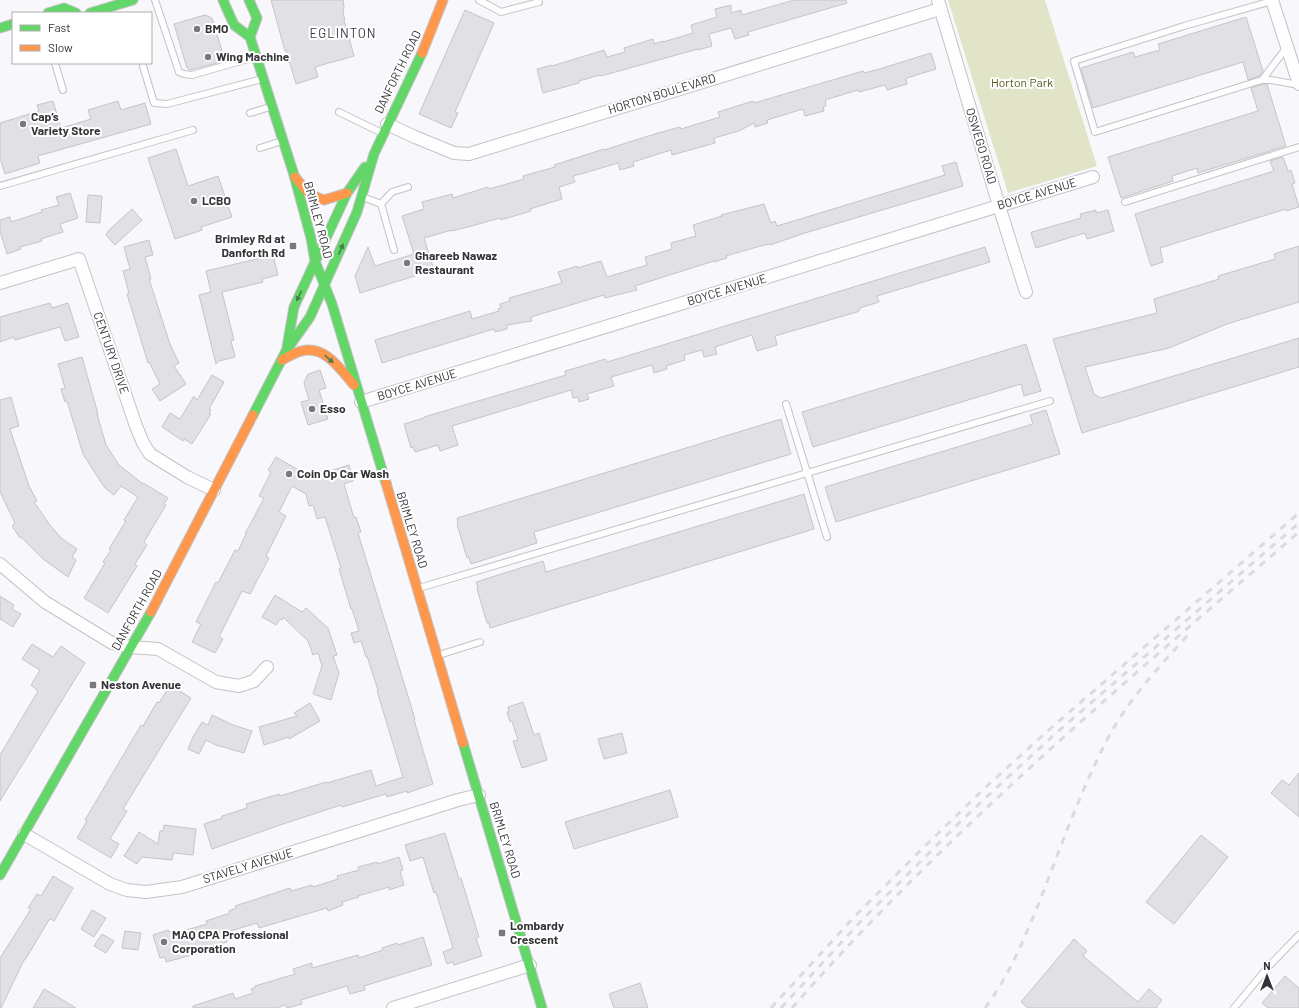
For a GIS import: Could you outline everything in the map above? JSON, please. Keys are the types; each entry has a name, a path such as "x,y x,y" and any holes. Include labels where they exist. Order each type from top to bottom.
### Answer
{"main road":[{"path":"64,8 69,0"},
{"path":"93,12 133,0"},
{"path":"223,0 234,25 250,37 257,18 249,0"},
{"name":"DANFORTH ROAD","path":"0,875 144,625 286,351 310,317 357,212 374,154 385,128 423,51 443,0"},
{"path":"51,12 64,8 74,12"},
{"path":"0,28 12,24"},
{"name":"BRIMLEY ROAD","path":"250,37 294,176 311,238 315,261 324,284 362,402 542,1008"},
{"name":"DANFORTH ROAD","path":"286,351 294,307 347,193 374,154"},
{"path":"294,176 309,194 324,200 347,193"},
{"path":"282,360 303,350 316,349 327,356 357,388"}],"street":[{"path":"1272,0 1299,84"},
{"name":"HORTON BOULEVARD","path":"385,128 415,137 454,153 469,154 939,4"},
{"name":"OSWEGO ROAD","path":"939,4 1026,292"},
{"name":"BOYCE AVENUE","path":"362,402 1093,177"},
{"name":"CENTURY DRIVE","path":"0,283 79,258 143,443 150,454 161,462 214,490"},
{"path":"0,564 45,602 112,643 131,647 158,649 216,682 239,686 254,681 267,667"},
{"name":"STAVELY AVENUE","path":"24,834 110,884 127,890 146,892 182,887 458,800 479,795"},
{"path":"393,1008 530,965"}],"lane":[{"path":"155,0 179,72 192,75 256,57"},
{"path":"479,0 501,12 539,2"},
{"path":"1272,0 1074,61 1095,132 1262,80 1299,84"},
{"path":"1262,80 1287,47"},
{"path":"55,64 63,90"},
{"path":"143,66 154,103 158,104 167,104 263,78"},
{"path":"250,113 272,106"},
{"path":"339,112 385,128"},
{"path":"0,186 193,130"},
{"path":"260,148 283,141"},
{"path":"1125,202 1299,147"},
{"path":"381,204 392,192 408,187"},
{"path":"362,196 381,204"},
{"path":"381,204 394,250"},
{"path":"417,589 1050,400"},
{"path":"786,404 827,537"},
{"path":"437,656 480,642"},
{"path":"1236,1007 1268,967 1299,935"}],"green space":[{"name":"Horton Park","path":"948,0 1045,0 1097,166 1008,193"}],"building":[{"path":"271,0 343,0 344,20 354,56 315,67 318,77 296,84"},
{"path":"794,0 846,0 847,3 748,32 749,35 735,39 731,28 709,34 712,46 601,76 600,75 579,81 579,83 543,93 537,69 552,66 604,50 607,57 625,52 624,48 653,39 654,44 693,33 691,25 717,17 715,9 731,5 731,13 741,10 742,15"},
{"path":"465,10 494,23 455,112 458,113 451,128 419,114"},
{"path":"205,15 212,18 225,61 190,70 187,68 174,24"},
{"path":"1246,17 1263,71 1259,76 1248,80 1243,62 1093,108 1081,68 1133,52 1135,57 1160,50 1158,44"},
{"path":"931,53 936,69 907,78 907,84 887,90 885,85 859,92 858,90 825,100 826,106 823,107 824,111 805,116 803,109 767,120 768,123 755,127 754,123 739,131 714,138 715,143 672,155 671,150 633,162 634,166 620,170 618,163 573,176 575,182 559,187 562,199 530,209 531,211 501,220 500,218 424,238 434,270 360,293 355,276 368,247 375,266 414,254 402,216 424,209 422,202 452,194 453,198 488,187 489,189 524,179 523,176 555,167 554,165 604,149 720,117 718,112 753,101 754,103 863,71 864,73 876,70"},
{"path":"1267,84 1286,146 1198,173 1197,168 1172,176 1173,181 1121,198 1108,157 1258,111 1251,88"},
{"path":"53,101 61,128 91,119 88,110 118,101 121,110 145,103 151,124 38,156 40,163 5,174 0,158 0,123 39,111 37,105"},
{"name":"LCBO","path":"176,149 188,186 218,176 232,217 201,227 202,230 175,239 148,158"},
{"path":"1283,157 1288,171 1291,170 1295,183 1292,184 1299,207 1286,211 1286,209 1160,248 1163,262 1151,266 1135,214 1274,171 1270,161"},
{"path":"956,162 963,186 805,233 770,245 757,247 726,256 727,258 635,286 637,290 605,298 604,295 531,317 532,321 507,325 507,329 495,332 494,329 382,363 375,340 470,311 472,319 499,311 498,309 501,308 500,304 510,301 509,298 562,283 558,272 601,261 607,277 647,265 645,257 672,249 671,243 696,236 693,225 722,216 721,215 764,204 771,223 775,221 777,226 945,175 942,166"},
{"path":"70,193 78,218 60,224 63,232 41,239 42,241 20,247 21,249 7,254 0,231 0,220 10,217 11,222 42,212 41,210 59,205 56,197"},
{"path":"88,195 102,196 100,223 86,222"},
{"path":"132,209 142,220 115,245 106,235 109,230"},
{"path":"1096,210 1096,213 1108,210 1114,231 1087,239 1085,233 1036,248 1031,233 1032,232 1081,218 1080,214"},
{"path":"149,240 153,255 145,257 151,279 149,279 170,344 179,363 174,366 186,384 160,401 152,389 160,384 149,362 148,363 127,294 129,293 123,271 130,269 124,247"},
{"path":"1299,246 1299,302 1227,324 1169,348 1085,367 1094,394 1101,398 1299,338 1299,367 1082,433 1053,339 1157,313 1154,299 1219,279 1218,276 1275,259 1274,254"},
{"path":"985,247 990,262 877,296 879,302 860,308 857,312 775,336 777,345 757,351 752,335 715,347 717,354 704,357 702,350 684,355 685,360 666,366 667,369 654,373 652,365 611,377 614,386 587,394 589,399 579,402 578,397 573,398 571,390 452,426 458,445 440,451 438,445 415,452 413,447 411,448 404,424 566,375 565,371 605,359 607,362"},
{"path":"273,255 278,275 262,279 263,282 222,292 234,340 231,341 235,357 219,361 216,364 199,295 211,292 206,271"},
{"path":"50,303 52,308 68,303 79,337 65,341 60,327 15,340 14,337 0,342 0,317"},
{"path":"1026,344 1041,391 1024,396 1021,384 813,447 802,412"},
{"path":"82,357 106,445 119,465 143,484 168,498 164,504 166,505 144,542 147,545 135,564 137,566 108,613 84,598 105,563 103,562 111,550 109,549 126,521 124,520 138,497 121,486 114,495 104,487 83,454 67,401 65,402 61,389 65,388 58,364"},
{"path":"320,370 326,388 319,390 328,419 308,425 301,402 309,400 304,383 308,374"},
{"path":"212,375 224,382 209,409 211,410 209,413 211,414 192,444 184,439 183,441 162,427 170,413 180,419 194,396 197,400"},
{"path":"11,397 19,426 10,429 29,486 37,501 34,502 61,538 77,549 72,557 76,560 68,577 43,559 21,537 20,538 12,526 15,523 0,492 0,400"},
{"path":"1046,410 1060,454 836,522 825,487 1033,424 1030,415"},
{"path":"781,419 791,454 534,532 537,543 471,564 469,557 467,558 457,524 457,518"},
{"path":"276,457 311,477 349,465 353,481 344,484 354,518 356,517 361,532 358,533 415,719 414,720 433,784 407,793 407,791 387,797 386,794 342,807 341,805 212,849 204,824 222,818 222,816 247,808 246,804 279,794 280,796 371,770 376,786 403,777 367,656 366,657 361,641 354,643 351,633 359,631 339,569 341,568 325,517 317,519 313,505 309,506 306,494 292,486 279,512 286,516 266,556 269,558 250,594 242,591 219,637 223,639 215,653 192,642 201,624 196,622 216,582 218,583 235,550 238,551 245,534 264,498 259,496 271,472 268,470"},
{"path":"804,494 814,529 490,628 489,623 487,623 476,582 543,561 546,572"},
{"path":"275,595 302,612 306,608 328,628 337,655 333,656 339,673 331,700 313,694 322,666 318,653 313,655 308,641 283,617 282,620 280,619 276,625 262,617"},
{"path":"0,596 14,605 12,609 21,614 13,627 0,619"},
{"path":"32,644 53,657 61,646 85,663 0,801 0,755 38,691 31,685 40,670 22,659"},
{"path":"170,685 191,698 123,809 127,811 110,839 119,844 111,858 77,838 87,821 85,820 141,725 143,726 157,702 159,703"},
{"path":"523,702 534,735 539,733 547,760 522,768 513,741 518,740 512,721 510,722 507,712 509,712 508,707"},
{"path":"310,703 320,721 289,739 289,737 264,745 259,727 297,716 294,713"},
{"path":"212,715 233,725 252,731 244,753 216,745 206,740 199,754 188,749 202,722 208,725"},
{"path":"622,733 627,753 604,759 598,739"},
{"path":"1299,773 1299,817 1271,793 1282,780 1289,785"},
{"path":"670,790 678,817 574,849 565,822"},
{"path":"164,825 196,829 193,855 173,853 172,860 142,857 137,864 124,856 139,832 158,844 160,831 163,831"},
{"path":"445,833 459,879 461,878 479,937 476,938 482,956 454,965 453,962 447,964 443,952 453,948 436,892 434,893 423,857 410,861 405,845"},
{"path":"1201,835 1228,857 1174,924 1146,902"},
{"path":"399,857 403,870 400,871 404,885 389,890 389,887 358,896 359,897 342,902 343,905 328,911 327,908 259,928 257,923 224,933 227,942 206,948 207,951 166,962 165,957 160,958 153,935 168,930 169,932 175,930 176,933 207,924 206,921 230,913 229,911 236,908 235,906 290,888 291,891 312,885 313,887 338,879 337,876 359,870 358,867 377,862 377,864"},
{"path":"53,876 73,888 54,921 51,919 49,920 24,960 0,1008 0,958 31,909 28,908 37,894 41,896"},
{"path":"92,910 106,918 94,937 81,929"},
{"path":"125,931 141,933 138,950 122,948"},
{"path":"102,934 114,941 106,953 94,946"},
{"path":"423,937 432,965 364,986 365,990 350,994 347,986 301,1000 302,1004 287,1008 285,1005 277,1008 193,1008 193,1006 233,993 235,999 253,993 251,989 256,987 255,986 295,974 293,969 312,963 312,968 358,955 359,958 383,950 382,948 397,943 398,945"},
{"path":"1074,939 1087,951 1083,956 1138,1002 1149,989 1162,1000 1156,1008 1028,1008 1021,1002"},
{"path":"1285,976 1299,988 1299,1008 1268,1008 1262,1003"},
{"path":"640,983 648,1008 614,1008 609,994"},
{"path":"44,989 58,997 76,1008 33,1008"}],"railway":[{"path":"771,1008 857,914 987,786 1051,728 1299,513"},
{"path":"781,1008 862,920 993,791 1055,734 1299,523"},
{"path":"792,1008 850,944 911,881 973,821 1102,703 1299,532"},
{"path":"985,1008 994,996 1022,944 1079,800 1107,740 1134,698 1188,635"}],"traffic: fast":[{"path":"93,12 133,0"},
{"path":"223,0 234,25 250,37 294,175 311,238 315,261 332,304 386,483"},
{"path":"249,0 257,18 250,37"},
{"path":"51,12 64,8 74,12"},
{"path":"0,28 12,24"},
{"path":"253,415 286,351 310,317 357,212 374,154 422,53"},
{"path":"287,347 294,307 347,193 365,167"},
{"path":"0,875 151,612"},
{"path":"463,743 542,1008"}],"traffic: slow":[{"path":"422,53 443,0"},
{"path":"295,177 309,194 324,200 347,193"},
{"path":"282,360 294,353 310,350 318,352 332,360 354,385"},
{"path":"151,612 253,415"},
{"path":"386,483 463,743"}],"place":[{"name":"BMO","path":"197,29"},
{"name":"Wing Machine","path":"208,57"},
{"name":"Cap’s Variety Store","path":"23,124"},
{"name":"LCBO","path":"194,201"},
{"name":"Brimley Rd at Danforth Rd","path":"293,246"},
{"name":"Ghareeb Nawaz Restaurant","path":"407,263"},
{"name":"Esso","path":"312,409"},
{"name":"Coin Op Car Wash","path":"289,474"},
{"name":"Neston Avenue","path":"93,685"},
{"name":"Lombardy Crescent","path":"502,933"},
{"name":"MAQ CPA Professional Corporation","path":"164,942"}],"district":[{"name":"EGLINTON","path":"343,33"}]}
